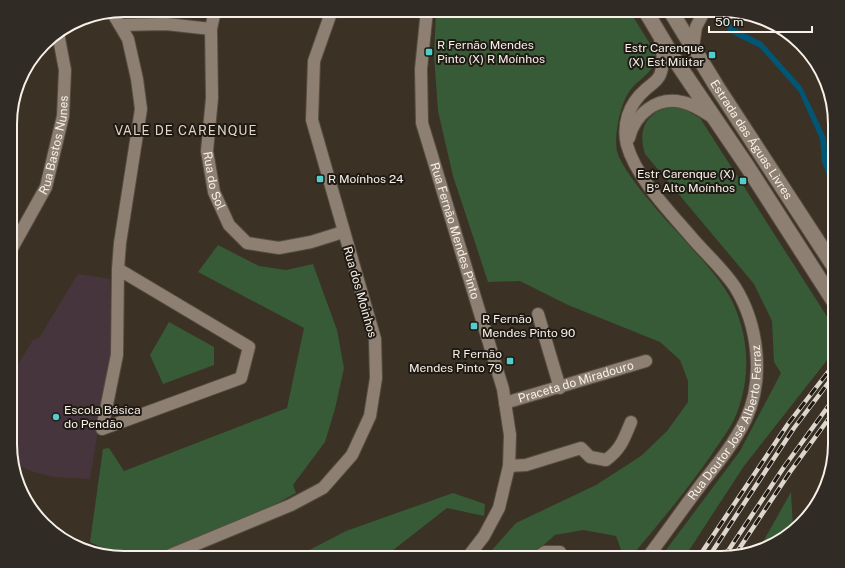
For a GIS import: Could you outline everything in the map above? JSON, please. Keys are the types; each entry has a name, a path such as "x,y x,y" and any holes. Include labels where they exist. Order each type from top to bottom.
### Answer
{"street":[{"name":"Rua do Sol","path":"214,17 211,29 212,98 208,151 214,192 229,225 247,243 278,248 311,242 343,232"},
{"name":"Rua dos Moinhos","path":"179,551 291,505 323,488 352,455 370,416 376,370 375,339 312,120 314,61 330,17"},
{"name":"Rua Fernão Mendes Pinto","path":"426,17 421,68 422,123 503,389 510,435 509,466 503,494 491,524 473,551"},
{"name":"Estrada das Águas Livres","path":"649,17 828,292"},
{"name":"Estrada das Águas Livres","path":"674,17 828,257"},
{"path":"693,47 696,27 701,17"},
{"path":"115,18 128,39 138,79 141,109 127,193 118,268 117,355 102,429 241,378 249,347 118,268"},
{"path":"120,25 166,24 211,29"},
{"name":"Rua Doutor José Alberto Ferraz","path":"652,551 719,461 741,428 749,412 755,387 757,354 754,332 736,288 726,274 702,249 653,190 637,167 627,145 625,127 630,110 637,98 660,76 662,54 658,33"},
{"name":"Rua Bastos Nunes","path":"17,239 46,187 63,116 65,70 59,39"},
{"path":"627,145 631,130 640,116 660,102 673,100 683,102 694,106 714,118"},
{"path":"538,314 560,388"},
{"name":"Praceta do Miradouro","path":"505,403 560,388 646,361"},
{"path":"509,466 526,465 580,448 590,457 606,460 617,452 631,422"}],"shaded area":[{"name":"Escola Básica do Pendão","path":"78,274 110,279 111,351 90,479 54,477 34,472 20,466 17,444 17,366 33,340 39,338"}],"green space":[{"path":"436,17 633,17 655,52 653,65 629,92 620,112 616,137 617,151 620,160 644,194 708,267 727,292 742,327 746,353 746,367 743,394 734,419 727,431 683,494 636,551 621,551 616,536 583,530 555,535 537,551 491,551 516,523 596,485 641,456 667,431 688,402 688,381 680,360 660,342 568,305 520,281 488,282 453,176 438,111 434,55"},
{"path":"673,106 684,109 700,118 828,318 828,359 744,466 689,551 665,551 740,451 781,373 774,362 772,321 754,284 645,154 642,136 643,129 646,122 651,117 664,109"},
{"path":"218,245 259,266 286,270 313,264 337,330 344,368 335,409 325,442 293,485 296,493 263,511 174,551 124,551 105,549 90,542 103,449 109,448 124,471 287,408 304,328 198,272"},
{"path":"169,322 214,347 214,365 163,384 150,355"},
{"path":"791,492 793,524 775,537 762,543"},
{"path":"453,493 485,504 484,516 447,508 392,551 307,551 346,531"}],"water":[{"path":"719,17 726,17 734,28 762,42 802,87 826,138 828,178 822,162 820,139 799,92 760,48 730,33"}],"railway":[{"path":"703,551 788,424 828,372"},
{"path":"713,551 794,428 828,383"},
{"path":"728,551 784,467 828,407"},
{"path":"739,549 790,472 828,420"}],"place":[{"name":"R Fernão Mendes Pinto (X) R Moínhos","path":"429,52"},
{"name":"Estr Carenque (X) Est Militar","path":"712,55"},
{"name":"R Moínhos 24","path":"320,179"},
{"name":"Estr Carenque (X) Bº Alto Moínhos","path":"743,181"},
{"name":"R Fernão Mendes Pinto 90","path":"474,326"},
{"name":"R Fernão Mendes Pinto 79","path":"510,361"},
{"name":"Escola Básica do Pendão","path":"56,417"}],"district":[{"name":"VALE DE CARENQUE","path":"186,130"}]}
